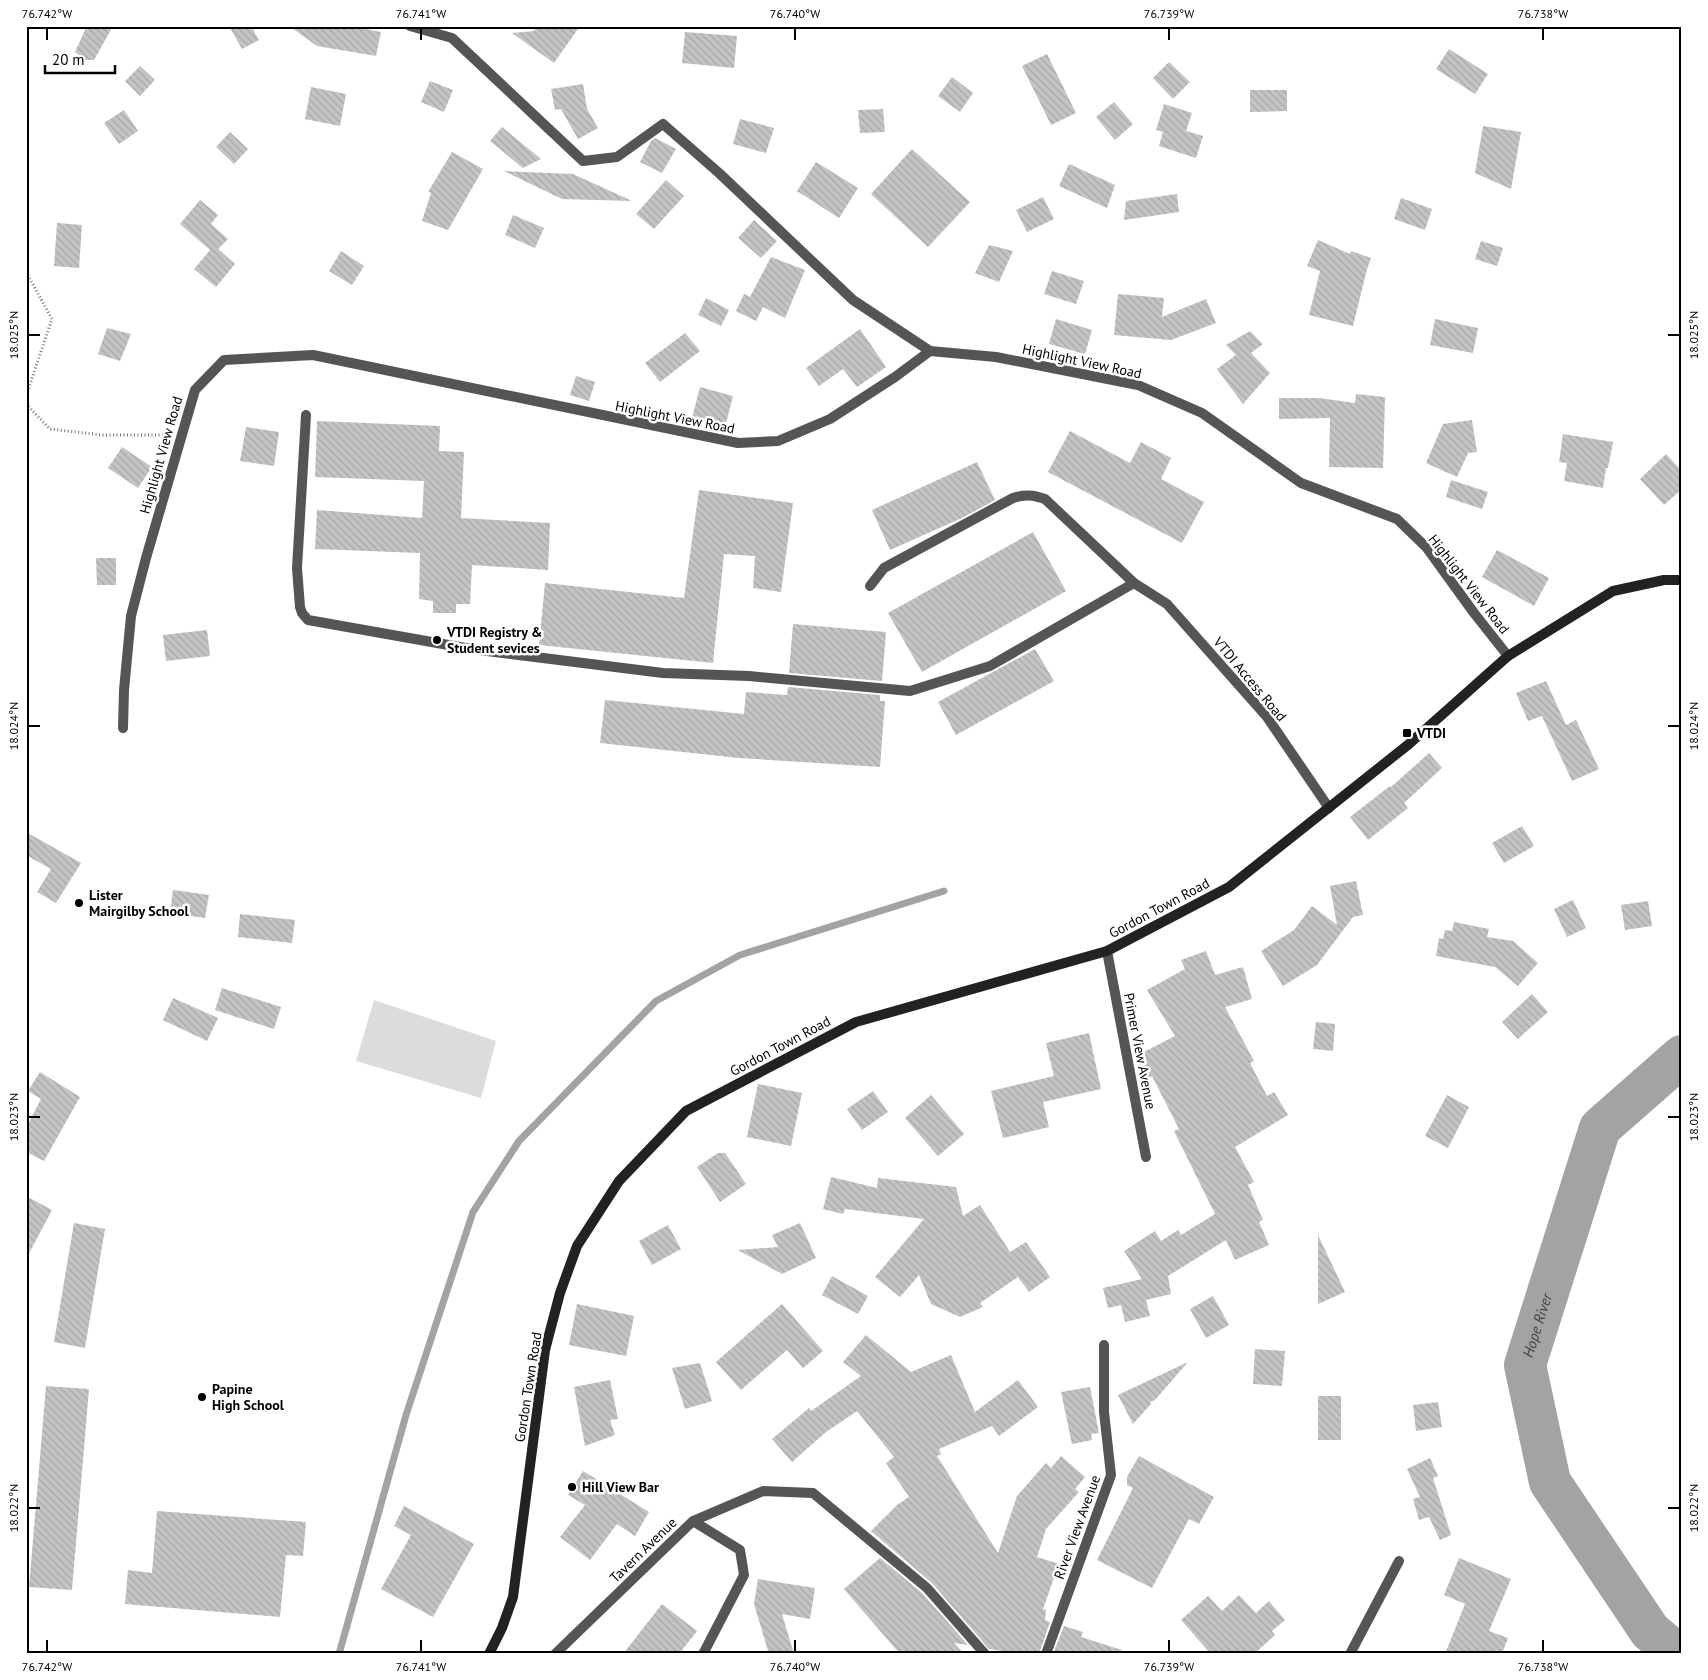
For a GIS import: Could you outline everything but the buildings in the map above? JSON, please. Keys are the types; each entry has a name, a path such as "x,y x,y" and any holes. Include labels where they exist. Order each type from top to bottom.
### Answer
{"main road":[{"name":"Gordon Town Road","path":"489,1654 502,1628 513,1598 546,1350 560,1293 577,1246 620,1181 686,1111 856,1022 1107,951 1229,887 1409,744 1508,656 1613,591 1664,580 1682,580"}],"street":[{"path":"410,26 452,38 583,161 617,157 663,124 719,173 853,300 930,351"},
{"name":"Highlight View Road","path":"122,728 131,616 195,390 224,360 312,355 738,443 778,441 830,419 895,377 930,351 996,357 1138,385 1202,413 1301,483 1397,519 1427,548 1508,656"},
{"path":"306,415 297,568 300,607 308,620 471,648 663,673 749,676 910,691 990,666 1134,583"},
{"name":"VTDI Access Road","path":"870,586 884,568 1013,498 1033,495 1045,499 1134,583 1167,604 1268,716 1329,808"},
{"name":"Primer View Avenue","path":"1107,951 1146,1157"},
{"name":"River View Avenue","path":"1046,1654 1111,1475 1104,1412 1104,1345"},
{"path":"693,1521 763,1491 813,1493 927,1588 985,1654"},
{"name":"Tavern Avenue","path":"555,1654 693,1521 740,1550 744,1575 703,1654"},
{"path":"1350,1654 1400,1562"}],"path":[{"path":"26,272 52,319 26,396"},
{"path":"26,404 50,429 102,435 182,435"}],"shaded area":[{"path":"374,1000 496,1041 481,1098 356,1061"}],"waterway":[{"path":"339,1654 406,1415 473,1212 519,1141 656,1001 740,955 944,891"},
{"name":"Hope River","path":"1677,1654 1650,1631 1550,1482 1525,1365 1600,1128 1682,1056"}],"place":[{"name":"VTDI Registry & Student sevices","path":"437,640"},
{"name":"VTDI","path":"1407,733"},
{"name":"Lister Mairgilby School","path":"79,903"},
{"name":"Papine High School","path":"202,1397"},
{"name":"Hill View Bar","path":"572,1487"}]}
